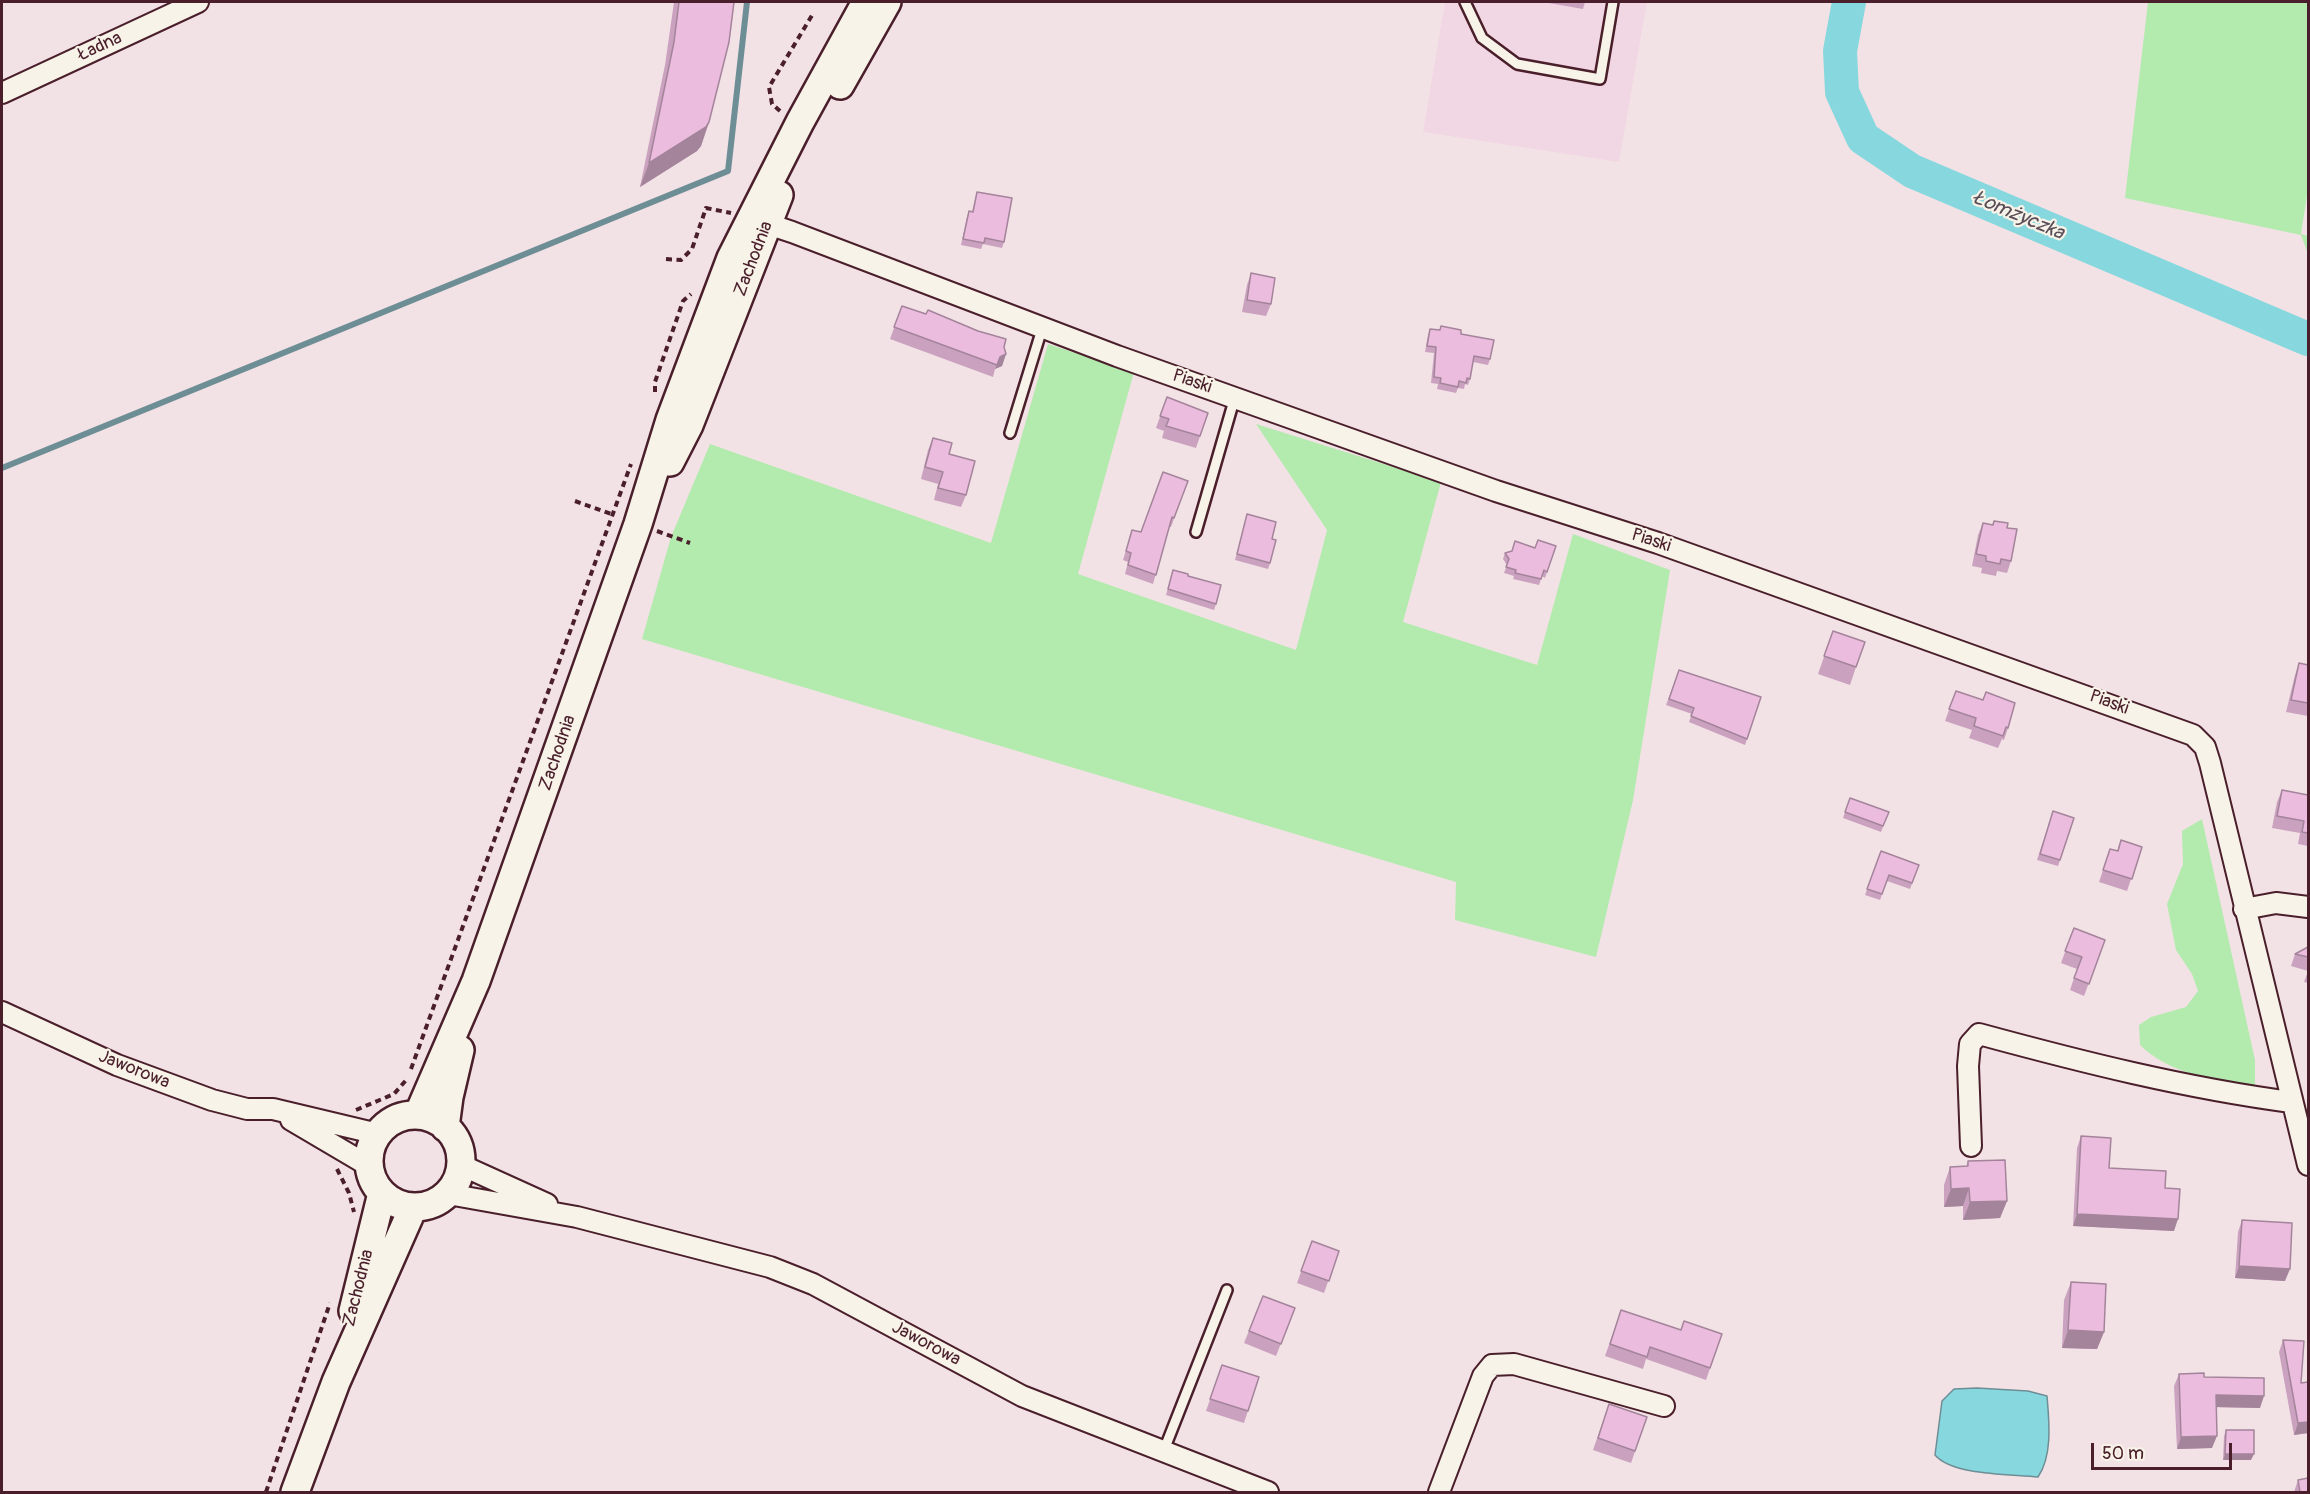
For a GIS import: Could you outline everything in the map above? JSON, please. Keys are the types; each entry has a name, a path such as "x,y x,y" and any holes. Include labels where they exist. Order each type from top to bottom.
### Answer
{"main road":[{"name":"Zachodnia","path":"418,1115 476,981 638,524 689,425 758,221 800,122 866,2"},
{"name":"Zachodnia","path":"758,221 870,36 887,2"},
{"name":"Zachodnia","path":"445,1127 449,1097 476,981"},
{"path":"418,1115 432,1119 445,1127 455,1137 461,1165 457,1181 448,1194 426,1206 413,1208 391,1201 374,1183 369,1166 372,1145 378,1134 396,1120 418,1115"},
{"name":"Zachodnia","path":"336,1382 382,1193"},
{"name":"Zachodnia","path":"295,1492 336,1382 413,1208"}],"street":[{"name":"Ładna","path":"2,93 198,2"},
{"name":"Piaski","path":"758,221 1042,329 1496,491 1669,547 2193,735 2205,747 2210,763 2308,1165"},
{"path":"2244,909 2276,903 2308,907"},
{"name":"Jaworowa","path":"2,1012 117,1065 212,1100 247,1109 273,1109 378,1134"},
{"path":"1971,1146 1968,1066 1970,1044 1978,1034 2093,1065 2223,1092 2291,1102"},
{"name":"Jaworowa","path":"273,1109 369,1166"},
{"name":"Jaworowa","path":"461,1165 577,1217"},
{"name":"Jaworowa","path":"448,1194 577,1217 770,1267 813,1284 1022,1396 1268,1492"},
{"path":"1439,1492 1483,1376 1492,1365 1514,1364 1664,1406"}],"lane":[{"path":"1465,2 1482,38 1517,64 1600,79 1613,2"},
{"path":"1010,434 1042,329"},
{"path":"1196,532 1234,397"},
{"path":"1164,1450 1227,1290"}],"path":[{"path":"800,122 771,104 769,87 814,12"},
{"path":"666,259 681,260 692,249 706,208 758,221"},
{"path":"652,399 656,389 655,382 684,301 690,296"},
{"path":"345,1126 354,1111 394,1094 403,1086 409,1075 631,463"},
{"path":"338,1147 337,1170 349,1193 354,1217"},
{"path":"266,1492 309,1371 333,1291"}],"shaded area":[{"path":"1445,2 1647,2 1619,162 1423,132"}],"green space":[{"path":"2148,2 2308,2 2308,189 2301,234 2308,236 2308,254 2301,235 2125,198"},
{"path":"1048,344 1134,372 1078,574 1296,650 1327,530 1256,424 1441,482 1403,622 1537,665 1573,534 1670,570 1633,800 1596,957 1455,920 1456,882 642,639 671,537 710,444 991,543"},
{"path":"2202,819 2255,1060 2255,1087 2224,1082 2178,1069 2151,1055 2140,1045 2139,1025 2151,1017 2186,1007 2198,991 2192,974 2176,950 2167,904 2183,864 2182,831"}],"water":[{"path":"1954,1389 2028,1391 2047,1396 2048,1448 2038,1477 1968,1470 1943,1462 1935,1455 1942,1401"}],"building":[{"path":"679,2 734,2 729,42 706,127 649,163 674,42"},
{"path":"977,192 1012,198 1004,242 985,238 984,243 963,239 969,211 973,212"},
{"path":"1251,273 1275,278 1271,304 1247,300"},
{"path":"902,306 926,314 928,310 978,331 1006,339 1004,347 1006,354 1000,357 997,365 894,327"},
{"path":"1441,326 1461,330 1461,334 1494,340 1490,359 1474,356 1470,379 1467,378 1466,383 1459,381 1458,387 1440,383 1441,378 1434,377 1436,347 1427,346 1430,329 1440,330"},
{"path":"1167,397 1208,413 1200,436 1166,426 1169,419 1160,416"},
{"path":"933,438 952,443 949,454 975,461 966,495 938,488 943,472 925,467"},
{"path":"1163,472 1188,481 1174,518 1172,517 1156,575 1128,565 1131,553 1126,551 1132,530 1141,532"},
{"path":"1247,514 1276,522 1272,539 1276,540 1270,563 1237,554"},
{"path":"1994,521 2008,523 2007,528 2017,529 2011,561 2001,559 2000,564 1986,561 1986,556 1976,554 1983,523 1993,525"},
{"path":"1538,540 1556,546 1547,572 1544,570 1541,579 1515,573 1516,570 1506,567 1509,559 1505,553 1512,551 1515,541 1535,548"},
{"path":"1173,570 1221,585 1216,604 1168,589"},
{"path":"1833,631 1865,642 1856,667 1824,656"},
{"path":"2299,663 2308,665 2308,703 2291,700"},
{"path":"1679,670 1761,697 1747,739 1691,716 1694,708 1669,699"},
{"path":"1956,691 1983,700 1986,692 2015,703 2008,728 2006,727 2003,736 1974,726 1976,718 1949,709"},
{"path":"2282,790 2308,795 2308,833 2302,832 2304,821 2277,816"},
{"path":"1850,798 1889,812 1883,826 1845,812"},
{"path":"2053,811 2074,818 2060,860 2040,854"},
{"path":"2121,840 2142,847 2132,879 2103,870 2110,849 2118,851"},
{"path":"1881,851 1919,865 1912,883 1889,875 1882,894 1867,889"},
{"path":"2074,928 2105,940 2089,984 2074,978 2082,957 2065,951"},
{"path":"2308,947 2308,957 2295,954"},
{"path":"2081,1136 2111,1138 2109,1168 2166,1171 2165,1188 2180,1189 2178,1219 2077,1214"},
{"path":"2005,1160 2007,1201 1970,1202 1969,1188 1951,1189 1950,1167 1968,1166 1968,1161"},
{"path":"2242,1220 2292,1223 2290,1269 2239,1266"},
{"path":"1312,1241 1339,1251 1329,1281 1301,1271"},
{"path":"2071,1282 2106,1284 2104,1332 2068,1330"},
{"path":"1263,1296 1295,1308 1281,1344 1249,1331"},
{"path":"1621,1310 1681,1330 1684,1321 1722,1334 1710,1368 1650,1347 1647,1357 1610,1344"},
{"path":"2283,1340 2304,1341 2301,1383 2308,1382 2308,1422 2298,1423"},
{"path":"1222,1365 1259,1377 1248,1411 1210,1399"},
{"path":"2204,1373 2204,1377 2264,1378 2264,1396 2216,1395 2217,1436 2181,1437 2179,1374"},
{"path":"1609,1404 1647,1417 1635,1451 1598,1438"},
{"path":"2226,1430 2254,1430 2254,1454 2225,1454"},
{"path":"2308,1478 2308,1492 2300,1492 2298,1480"}],"waterway":[{"path":"2,468 728,171 747,2"},
{"name":"Łomżyczka","path":"1849,2 1840,51 1842,92 1863,138 1912,171 2308,339"}]}
